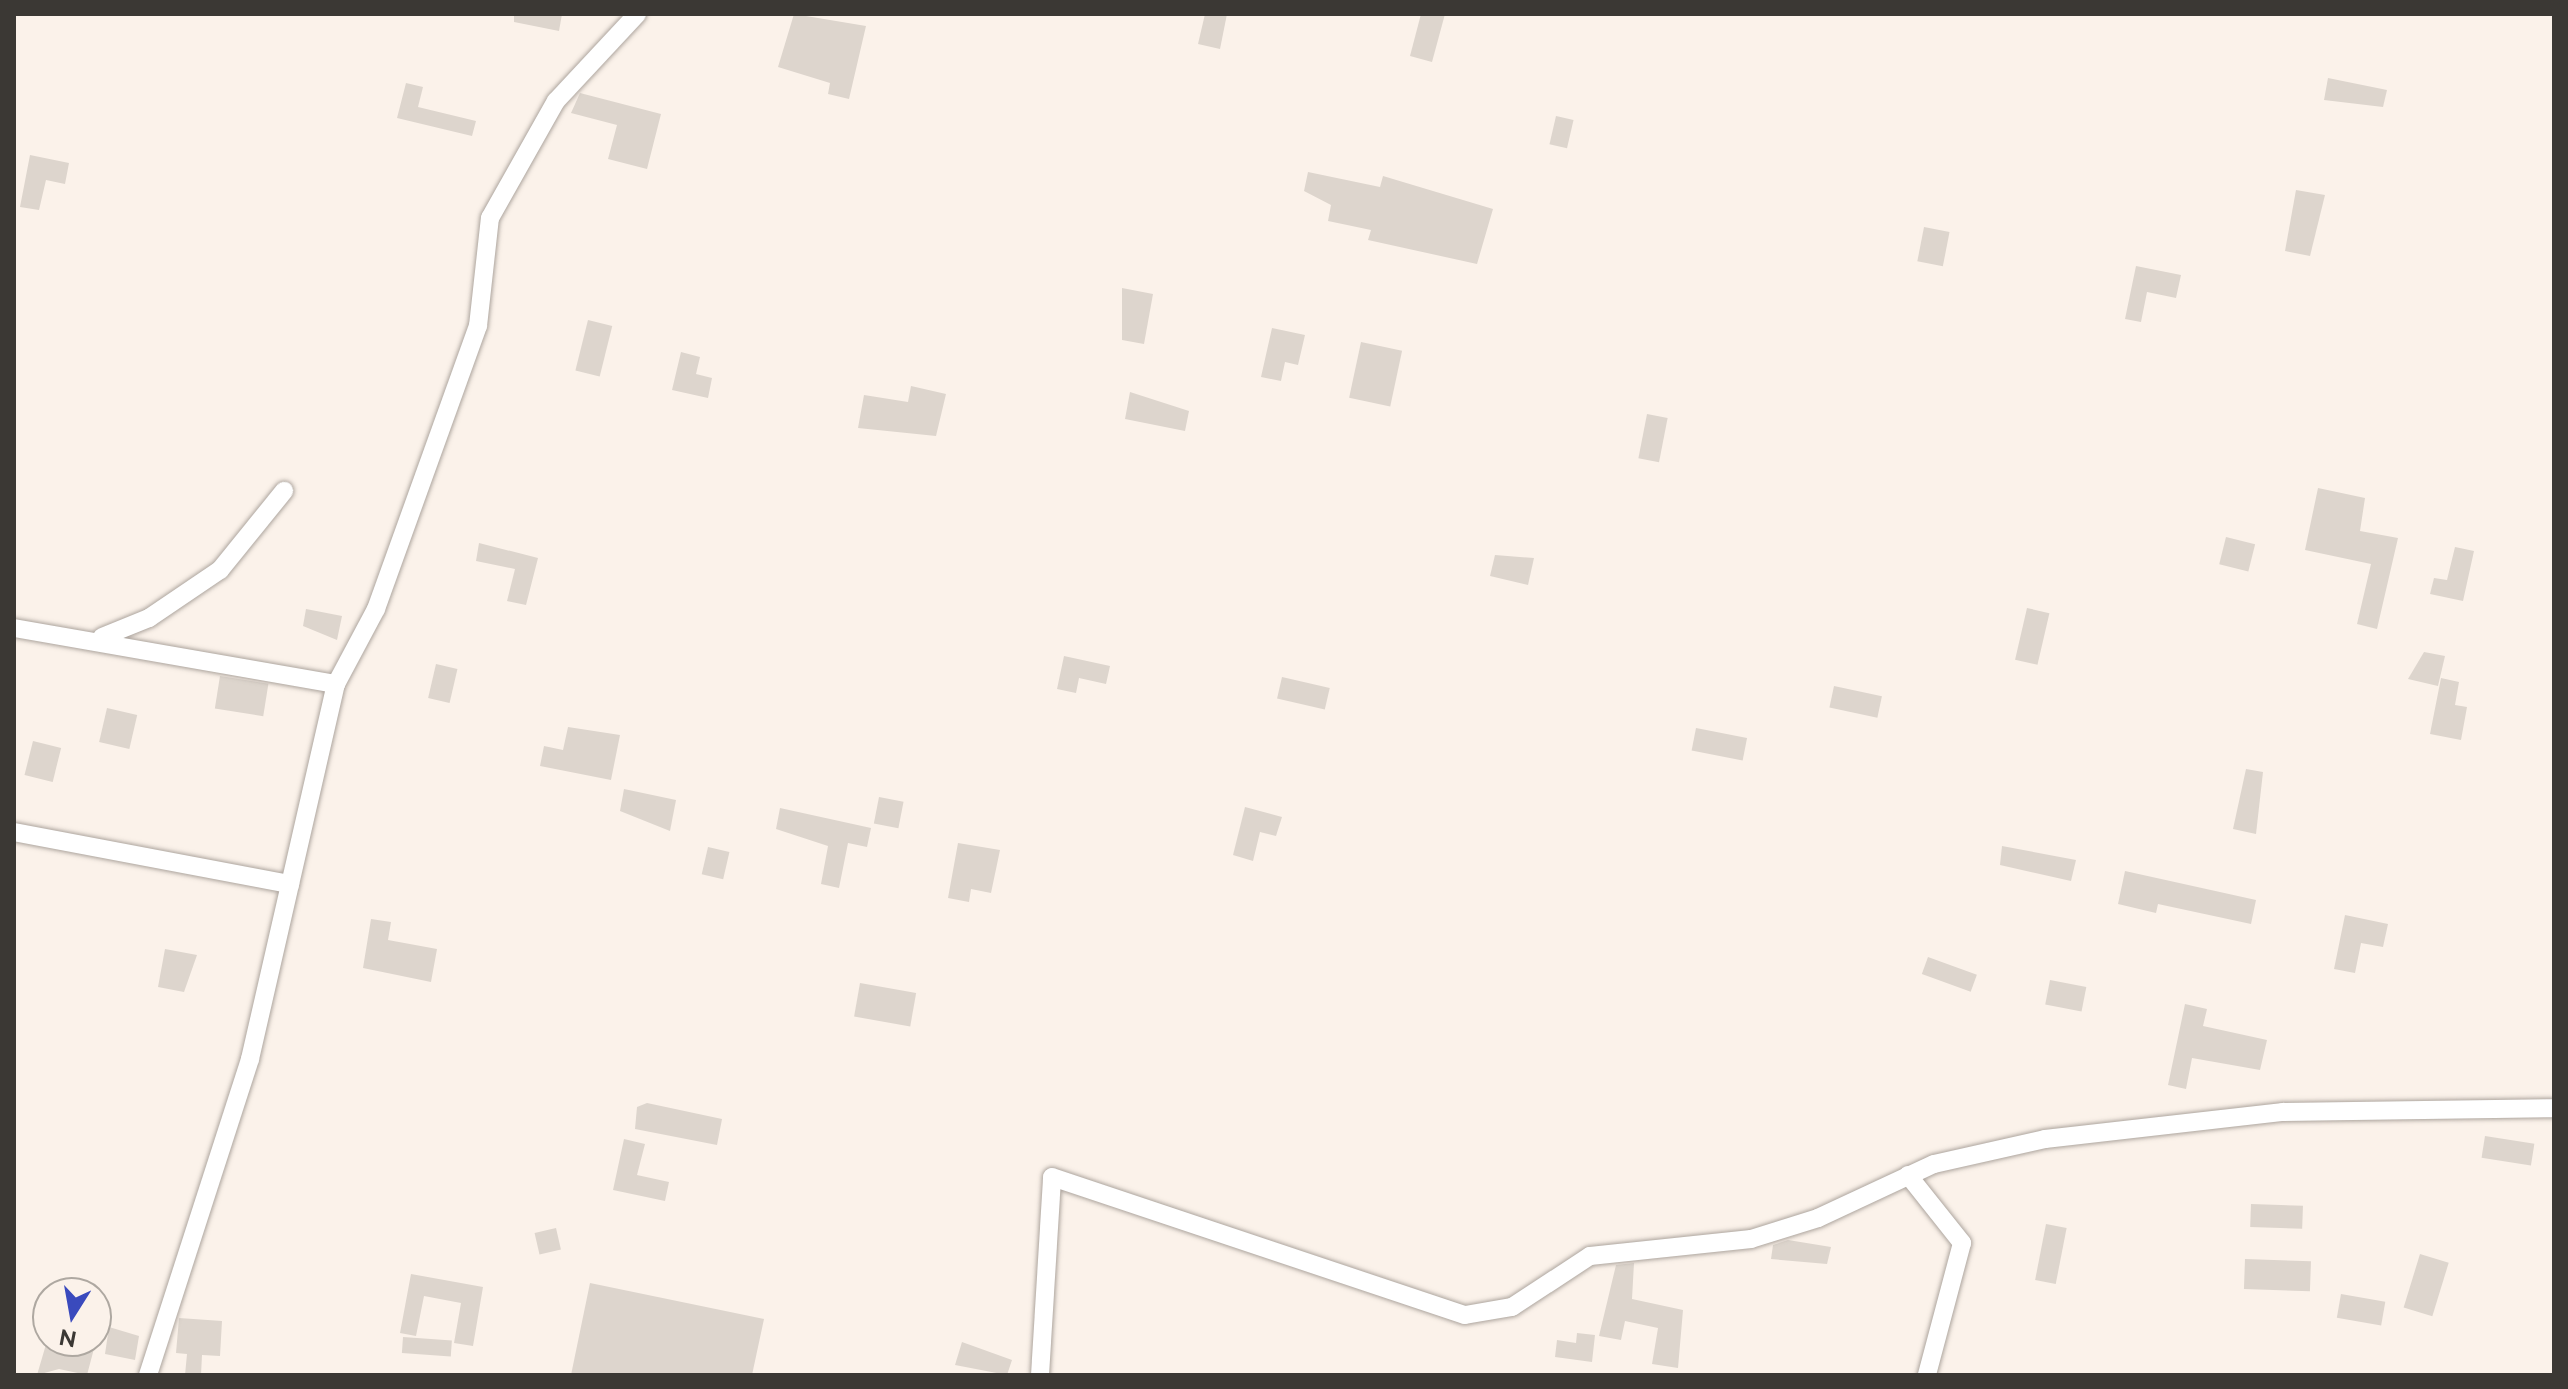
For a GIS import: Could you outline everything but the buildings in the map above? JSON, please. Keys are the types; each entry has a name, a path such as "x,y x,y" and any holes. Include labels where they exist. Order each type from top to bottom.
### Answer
{"street":[{"path":"148,1375 213,1187 290,884 336,684 376,609 478,326 490,218 556,101 637,14"},
{"path":"99,638 149,618 220,570 284,491"},
{"path":"14,628 99,638 336,684"},
{"path":"14,832 290,884"},
{"path":"1040,1375 1052,1177 1465,1315 1512,1307 1590,1256 1751,1239 1818,1218 1908,1175 2045,1139 2234,1116 2554,1108"},
{"path":"1908,1175 1962,1243 1927,1375"}]}
